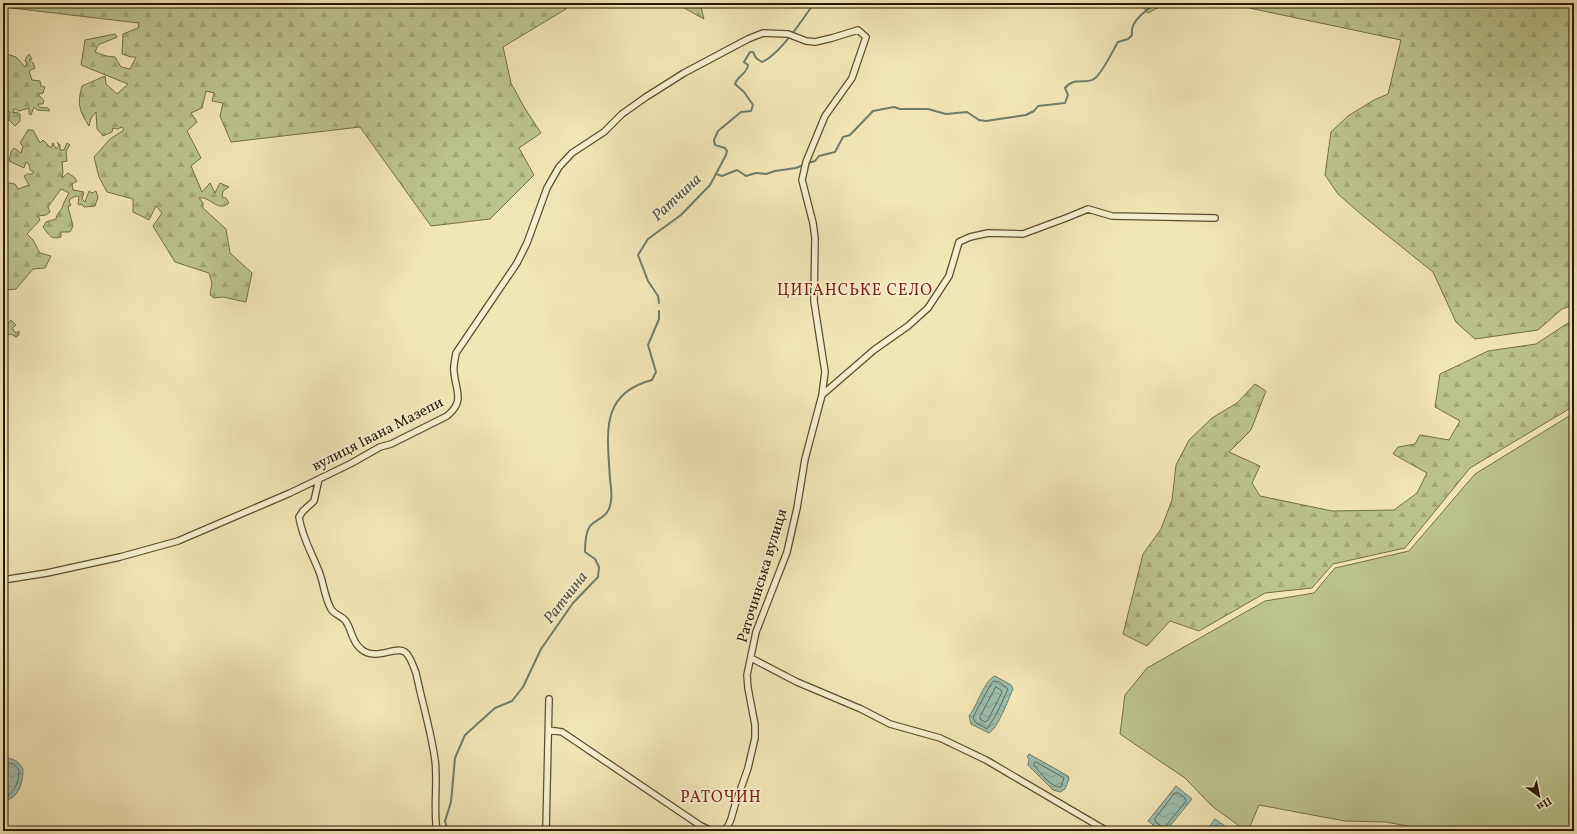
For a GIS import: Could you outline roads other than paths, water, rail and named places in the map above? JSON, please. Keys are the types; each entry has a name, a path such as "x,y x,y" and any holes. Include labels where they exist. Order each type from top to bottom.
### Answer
{"street":[{"name":"Раточинська вулиця","path":"722,831 728,826 731,819 753,750 755,724 747,676 756,632 787,552 797,508 805,459 822,395 825,372 814,301 815,238 813,223 802,180 806,162 825,116 852,78 866,37 858,30 815,42 806,42"},
{"name":"вулиця Івана Мазепи","path":"3,580 47,573 159,548 198,533 319,479 380,447 390,444 433,424 446,416 454,410 458,401 458,389 454,373 456,353 517,263 527,243 547,188 559,166 572,154 604,132 622,114 646,97 684,73 748,39 763,33 788,34 806,42"},
{"path":"822,395 874,350 903,330 928,308 949,276 960,242 970,237 988,233 1023,234 1088,209 1112,216 1215,218"},
{"path":"319,479 314,501 299,517 301,528 320,574 327,600 332,610 345,621 353,640 367,653 378,654 399,650 404,652 412,662 416,673 435,759 437,782 435,822 437,831"},
{"path":"751,658 797,682 861,709 890,724 940,738 960,747 986,760 1102,830"},
{"path":"546,831 549,699"},
{"path":"549,730 562,732 701,826 712,831"}],"water":[{"path":"995,676 1011,685 1013,689 996,726 989,733 971,724 969,716 984,687 991,678"},
{"path":"1029,754 1068,776 1069,779 1065,789 1060,792 1053,790 1028,765 1029,759 1027,757"},
{"path":"3,758 14,760 19,763 23,769 19,789 13,797 3,801"},
{"path":"1176,786 1192,799 1166,831 1161,831 1148,821"},
{"path":"1215,819 1232,831 1206,831"}],"waterway":[{"name":"Ратчина","path":"659,303 658,296 648,281 638,255 648,239 681,215 710,185 727,151 725,148 715,145 714,140 718,131 741,112 751,111 753,105 744,92 735,84 747,68 748,65 744,62 750,52 753,52 756,58 762,62 769,58 789,37 812,6 823,5 825,3"},
{"path":"808,163 815,161 819,156 835,152 843,137 850,135 873,111 894,107 900,109 928,109 946,114 967,112 979,120 986,121 1026,115 1034,111 1038,106 1065,103 1068,95 1065,88 1072,82 1091,81 1094,79 1104,67 1118,42 1128,39 1132,35 1133,25 1143,13 1155,3"},
{"path":"716,174 722,176 737,170 746,176 756,173 766,174 796,168 803,165"},
{"name":"Ратчина","path":"448,831 445,821 451,802 455,758 465,735 495,708 512,701 523,687 541,649 573,603 598,577 599,567 595,559 585,552 585,542 590,526 606,514 610,507 611,490 608,448 610,419 614,406 622,395 635,387 652,380 656,372 648,345 659,319 659,311"}],"district":[{"name":"ЦИГАНСЬКЕ СЕЛО","path":"855,291"},
{"name":"РАТОЧИН","path":"721,798"}]}
